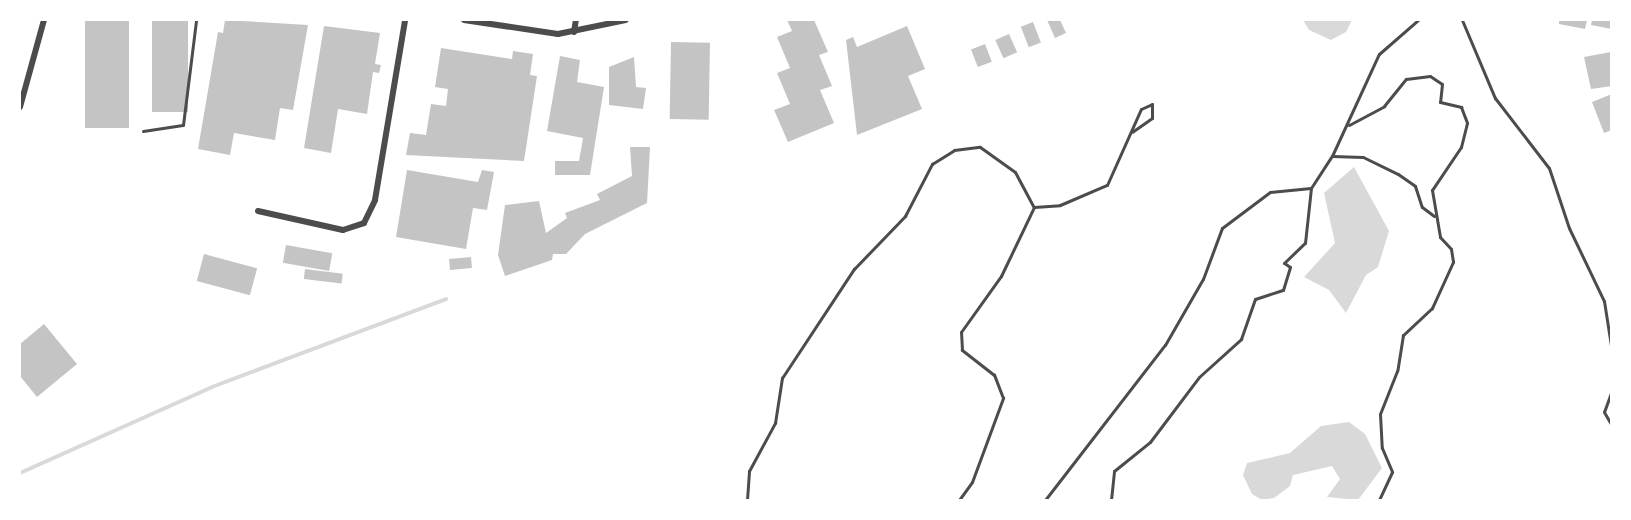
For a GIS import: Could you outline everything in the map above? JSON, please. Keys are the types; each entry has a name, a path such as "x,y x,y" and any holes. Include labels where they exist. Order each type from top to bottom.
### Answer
{"street":[{"path":"20,107 44,20"},
{"path":"258,211 343,230 364,223 375,200 405,20"},
{"path":"464,20 537,32 574,32 626,20"},
{"path":"574,32 576,20"}],"lane":[{"path":"143,131 183,125 196,20"},
{"path":"1111,501 1114,471 1150,442 1199,377 1241,339 1256,299 1283,290 1290,267 1284,262 1305,243 1311,188 1349,125 1379,54 1418,20"},
{"path":"1462,20 1494,98 1549,168 1569,228 1604,301 1611,352"},
{"path":"1349,125 1384,106 1406,79 1438,78 1440,102 1461,107 1467,123 1461,147 1432,190 1434,216 1454,262 1432,308 1403,335 1397,371 1380,414 1380,438 1392,472 1379,501"},
{"path":"1034,207 1051,206 1085,198 1107,185 1144,104 1152,104 1152,117 1132,132"},
{"path":"747,501 748,471 775,423 780,382 854,269 905,216 932,164 961,148 987,149 1015,172 1034,207 1005,270 961,332 962,350 994,375 1003,398 972,482 959,501"},
{"path":"1332,156 1363,156 1398,174 1415,186 1422,207 1434,216"},
{"path":"1045,501 1165,345 1203,279 1222,228 1270,192 1311,188"},
{"path":"1030,198 1051,206"},
{"path":"1611,390 1604,412 1611,426"}],"shaded area":[{"path":"1303,20 1352,20 1346,32 1331,40 1309,30"},
{"path":"1354,167 1389,231 1378,267 1366,275 1346,313 1329,290 1304,277 1335,243 1324,193"},
{"path":"1349,422 1365,434 1382,468 1358,500 1327,497 1340,479 1332,466 1293,475 1290,486 1274,498 1262,500 1252,494 1243,475 1247,463 1290,453 1321,426"}],"building":[{"path":"85,20 129,20 129,128 85,128"},
{"path":"152,20 188,20 188,112 152,112"},
{"path":"225,20 308,25 293,110 280,108 275,140 234,133 230,155 198,149 218,32 223,33"},
{"path":"787,20 814,20 828,52 819,55 832,86 820,90 834,123 788,142 774,110 790,104 777,73 790,68 777,37 792,31"},
{"path":"1047,20 1060,20 1066,33 1055,38"},
{"path":"1559,20 1587,20 1585,29 1559,24"},
{"path":"1592,20 1612,20 1612,29 1591,25"},
{"path":"1033,22 1041,43 1029,47 1021,27"},
{"path":"324,26 380,33 375,64 381,65 379,73 373,72 367,114 338,109 331,153 304,148"},
{"path":"907,26 925,69 908,76 922,109 857,135 846,40 853,37 857,47"},
{"path":"1009,34 1017,52 1003,58 995,40"},
{"path":"671,42 710,43 709,120 670,119"},
{"path":"985,44 992,62 978,67 971,49"},
{"path":"441,48 512,59 513,51 533,54 530,75 537,76 524,161 406,155 410,133 426,135 431,104 446,106 448,89 435,87"},
{"path":"1611,52 1612,86 1591,89 1584,57"},
{"path":"560,56 580,60 577,82 604,87 590,175 555,175 555,161 579,161 583,138 547,131"},
{"path":"634,57 636,87 646,88 643,109 609,105 609,67"},
{"path":"1612,94 1612,130 1604,133 1592,102"},
{"path":"630,147 650,147 647,203 585,234 566,254 553,254 552,260 505,276 498,255 505,205 539,201 546,233 567,218 565,213 600,200 597,194 632,176"},
{"path":"407,170 478,182 482,170 494,172 487,210 473,208 466,249 396,237"},
{"path":"286,245 332,253 329,271 283,263"},
{"path":"204,254 257,268 250,295 197,281"},
{"path":"471,257 472,268 450,270 449,259"},
{"path":"305,269 343,274 341,284 304,279"},
{"path":"44,324 77,364 37,397 20,376 20,344"}],"waterway":[{"path":"20,473 212,387 446,299"}]}
